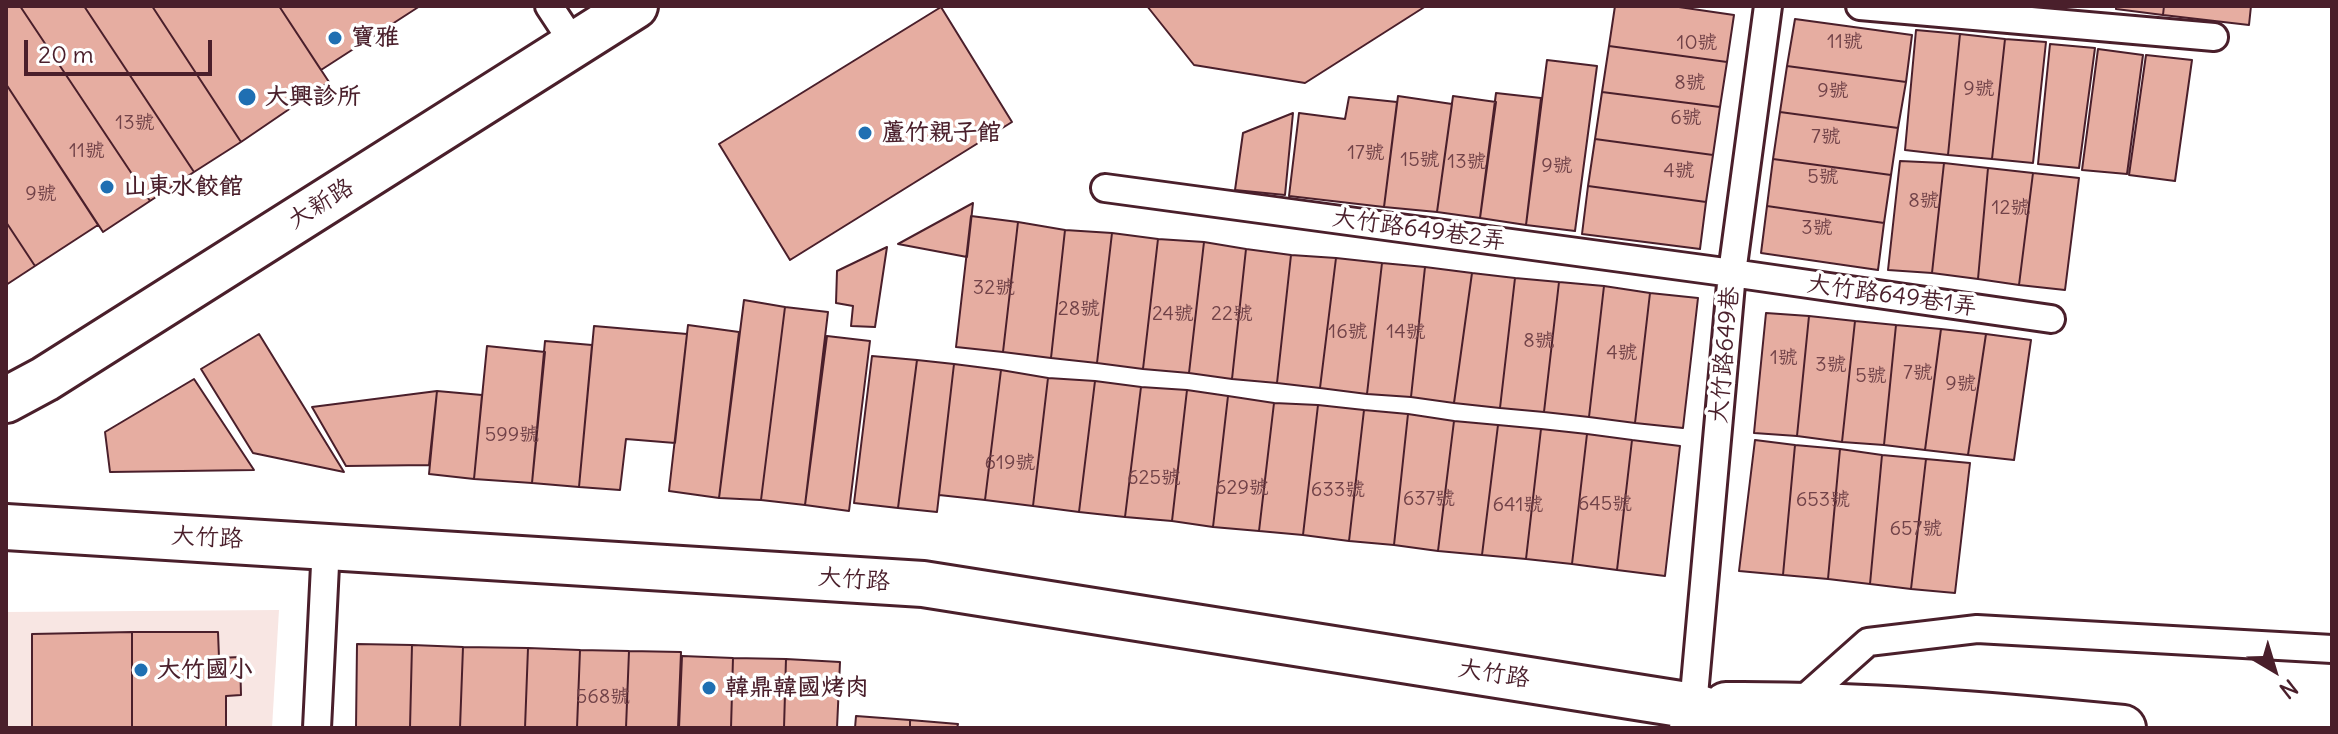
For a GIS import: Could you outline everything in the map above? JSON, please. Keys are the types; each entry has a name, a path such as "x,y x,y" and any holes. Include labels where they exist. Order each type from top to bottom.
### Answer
{"street":[{"name":"大新路","path":"6,400 45,379 635,6"},
{"name":"大竹路","path":"6,527 923,584 1688,717 1960,712 2123,728"}],"lane":[{"path":"549,6 574,44"},
{"name":"大竹路649巷","path":"1688,717 1732,273 1768,6"},
{"path":"1860,6 2214,37"},
{"name":"大竹路649巷2弄","path":"1105,188 1732,273"},
{"name":"大竹路649巷1弄","path":"1732,273 2051,319"},
{"path":"317,728 326,545"},
{"path":"1781,716 1868,642 1977,629 2332,649"}],"shaded area":[{"name":"大竹國小","path":"279,610 272,728 6,728 6,612"}],"building":[{"path":"6,6 20,6 150,201 103,232 6,84"},
{"path":"20,6 84,6 194,172 150,201"},
{"path":"84,6 152,6 241,142 194,172"},
{"path":"152,6 279,6 329,82 241,142"},
{"name":"寶雅","path":"279,6 420,6 321,70"},
{"path":"1147,6 1426,6 1305,83 1194,65"},
{"path":"1615,6 1672,6 1734,15 1727,62 1609,46"},
{"path":"2116,6 2164,6 2163,15 2116,9"},
{"path":"2164,6 2251,6 2249,25 2163,15"},
{"name":"蘆竹親子館","path":"941,7 1012,122 790,260 719,144"},
{"path":"1795,19 1912,35 1906,82 1787,66"},
{"path":"1916,30 1960,34 1948,155 1905,150"},
{"path":"1960,34 2005,39 1992,159 1948,155"},
{"path":"2005,39 2046,42 2033,163 1992,159"},
{"path":"2050,44 2095,48 2079,168 2038,164"},
{"path":"1609,46 1727,62 1720,107 1602,92"},
{"path":"2098,49 2143,55 2127,174 2082,170"},
{"path":"2146,55 2192,60 2175,181 2129,175"},
{"path":"1547,60 1597,66 1575,231 1526,225"},
{"path":"1787,66 1906,82 1898,128 1780,112"},
{"path":"6,84 98,225 35,266 6,222"},
{"path":"1602,92 1720,107 1713,155 1595,139"},
{"path":"1496,93 1541,98 1526,225 1480,218"},
{"path":"1398,96 1452,104 1437,212 1384,207"},
{"path":"1453,96 1496,102 1480,218 1437,212"},
{"path":"1349,97 1397,102 1384,207 1289,196 1299,113 1345,119"},
{"path":"1780,112 1898,128 1891,175 1773,159"},
{"path":"1293,113 1285,195 1235,190 1243,133"},
{"path":"1595,139 1713,155 1706,202 1588,186"},
{"path":"1773,159 1891,175 1884,223 1767,206"},
{"path":"1900,161 1944,163 1932,273 1888,270"},
{"path":"1944,163 1988,168 1978,279 1932,273"},
{"path":"1988,168 2033,173 2019,285 1978,279"},
{"path":"2033,173 2079,178 2065,290 2019,285"},
{"path":"1588,186 1706,202 1700,249 1582,234"},
{"path":"973,203 967,257 898,244"},
{"path":"1767,206 1884,223 1878,270 1761,253"},
{"path":"971,216 1018,222 1003,352 956,347"},
{"path":"6,222 35,266 6,285"},
{"path":"1018,222 1065,230 1051,358 1003,352"},
{"path":"1065,230 1112,233 1097,363 1051,358"},
{"path":"1112,233 1158,239 1143,369 1097,363"},
{"path":"1158,239 1204,242 1189,373 1143,369"},
{"path":"1204,242 1246,249 1232,379 1189,373"},
{"path":"887,247 875,327 851,326 853,306 836,303 837,271"},
{"path":"1246,249 1291,255 1277,383 1232,379"},
{"path":"1291,255 1336,258 1320,388 1277,383"},
{"path":"1336,258 1382,263 1367,394 1320,388"},
{"path":"1382,263 1425,267 1411,397 1367,394"},
{"path":"1425,267 1472,273 1454,403 1411,397"},
{"path":"1472,273 1515,278 1500,408 1454,403"},
{"path":"1515,278 1559,282 1544,412 1500,408"},
{"path":"1559,282 1604,286 1589,417 1544,412"},
{"path":"1604,286 1650,293 1635,423 1589,417"},
{"path":"1650,293 1698,298 1683,428 1635,423"},
{"path":"744,300 785,307 761,500 719,498"},
{"path":"785,307 828,312 805,505 761,500"},
{"path":"1766,313 1809,316 1797,436 1754,433"},
{"path":"1809,316 1855,321 1842,442 1797,436"},
{"path":"1855,321 1896,325 1884,445 1842,442"},
{"path":"688,325 739,332 719,498 669,491"},
{"path":"1896,325 1941,329 1925,450 1884,445"},
{"path":"594,326 687,334 675,443 626,439 620,490 579,487"},
{"path":"1941,329 1986,334 1968,455 1925,450"},
{"path":"259,334 344,472 253,453 201,369"},
{"path":"1986,334 2031,340 2014,460 1968,455"},
{"path":"827,336 870,341 849,511 805,505"},
{"path":"545,341 592,345 579,487 532,483"},
{"path":"487,346 545,352 532,483 474,479"},
{"path":"872,356 917,360 898,508 854,503"},
{"path":"917,360 954,364 937,512 898,508"},
{"path":"954,364 1001,370 985,500 939,495"},
{"path":"1001,370 1048,378 1033,506 985,500"},
{"path":"1048,378 1095,381 1079,512 1033,506"},
{"path":"194,379 254,470 110,472 105,432"},
{"path":"1095,381 1141,387 1125,517 1079,512"},
{"path":"1141,387 1187,390 1172,521 1125,517"},
{"path":"1187,390 1228,396 1213,527 1172,521"},
{"path":"437,391 482,395 474,479 429,474"},
{"path":"437,391 429,465 346,466 312,407"},
{"path":"1228,396 1274,403 1259,531 1213,527"},
{"path":"1274,403 1318,405 1303,535 1259,531"},
{"path":"1318,405 1364,410 1349,541 1303,535"},
{"path":"1364,410 1408,414 1394,545 1349,541"},
{"path":"1408,414 1454,421 1438,551 1394,545"},
{"path":"1454,421 1498,425 1482,555 1438,551"},
{"path":"1498,425 1541,429 1526,559 1482,555"},
{"path":"1541,429 1587,434 1572,564 1526,559"},
{"path":"1587,434 1632,440 1617,570 1572,564"},
{"path":"1632,440 1680,446 1665,576 1617,570"},
{"path":"1755,440 1795,445 1783,575 1739,571"},
{"path":"1795,445 1840,449 1828,579 1783,575"},
{"path":"1840,449 1882,455 1870,584 1828,579"},
{"path":"1882,455 1926,459 1911,589 1870,584"},
{"path":"1926,459 1970,463 1955,593 1911,589"},
{"path":"132,632 218,632 219,658 240,657 241,695 226,696 226,728 132,728"},
{"path":"132,632 132,728 32,728 32,634"},
{"path":"357,644 412,645 410,728 356,728"},
{"path":"412,645 463,647 460,728 410,728"},
{"path":"463,647 528,648 525,728 460,728"},
{"path":"528,648 580,650 577,728 525,728"},
{"path":"580,650 629,651 626,728 577,728"},
{"path":"629,651 681,652 678,728 626,728"},
{"path":"682,656 733,658 731,728 679,728"},
{"path":"733,658 786,659 784,728 731,728"},
{"path":"786,659 840,662 837,728 784,728"},
{"path":"856,716 910,720 910,728 855,728"},
{"path":"910,720 958,724 957,728 910,728"}],"place":[{"name":"寶雅","path":"335,38"},
{"name":"大興診所","path":"247,97"},
{"name":"蘆竹親子館","path":"865,133"},
{"name":"山東水餃館","path":"107,187"},
{"name":"大竹國小","path":"141,670"},
{"name":"韓鼎韓國烤肉","path":"709,688"}]}
